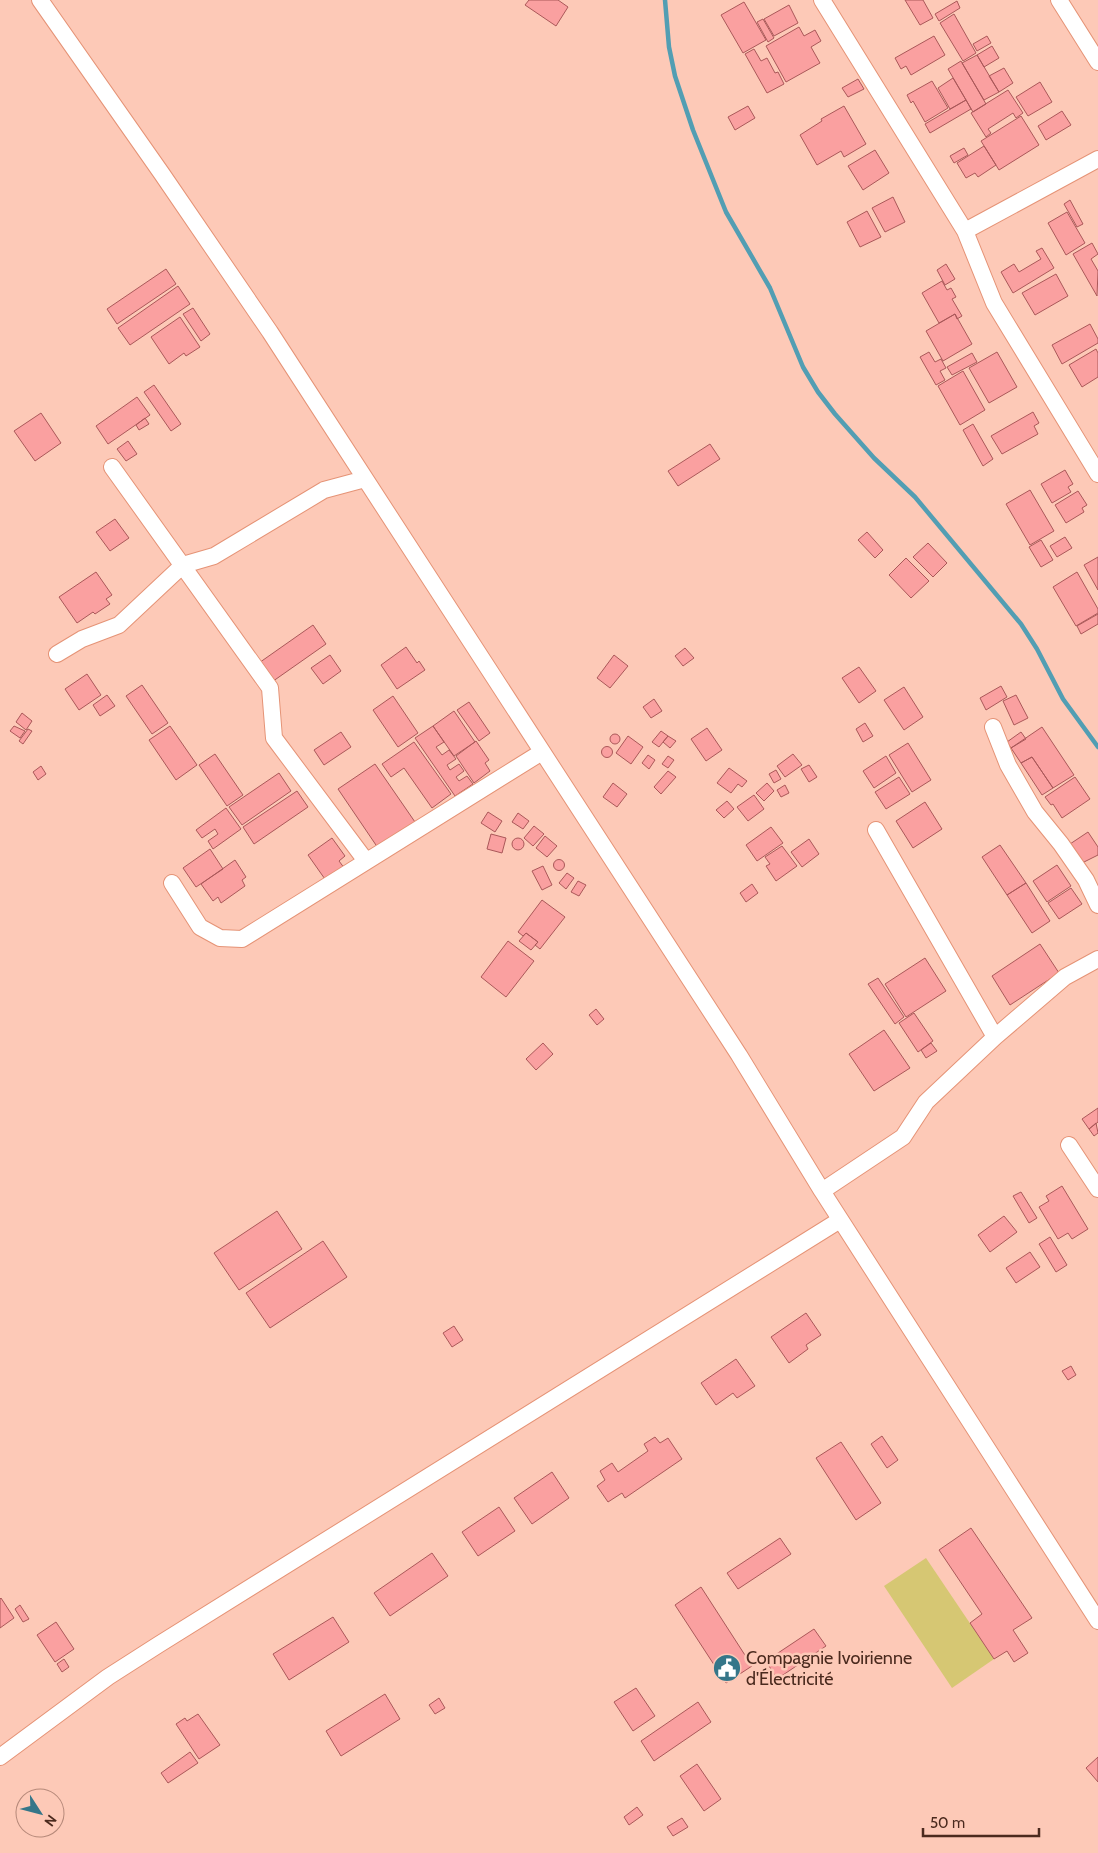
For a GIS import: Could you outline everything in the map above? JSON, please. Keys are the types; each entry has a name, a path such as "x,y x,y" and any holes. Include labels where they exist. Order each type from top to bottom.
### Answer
{"street":[{"path":"40,0 264,324 734,1047 840,1220 1098,1621"},
{"path":"822,0 965,231 994,303 1098,474"},
{"path":"1059,0 1098,62"},
{"path":"965,231 1098,160"},
{"path":"112,467 270,688 274,738 366,861"},
{"path":"57,654 82,639 119,625 183,565 214,556 324,490 365,479"},
{"path":"993,727 1008,765 1035,812 1061,844 1086,880 1098,905"},
{"path":"172,883 200,927 220,938 242,939 542,752"},
{"path":"876,830 995,1037"},
{"path":"822,1191 903,1137 926,1102 995,1037 1065,977 1098,958"},
{"path":"1069,1145 1098,1189"},
{"path":"0,1757 116,1671 840,1220"}],"shaded area":[{"path":"926,1558 994,1659 952,1688 884,1586"}],"building":[{"path":"529,0 558,0 568,7 556,26 525,5"},
{"path":"905,0 923,0 933,18 920,25"},
{"path":"957,1 960,8 939,21 935,14"},
{"path":"744,2 766,40 743,53 721,15"},
{"path":"789,5 798,23 774,36 764,19"},
{"path":"954,14 976,53 963,61 940,23"},
{"path":"763,19 774,38 768,42 757,22"},
{"path":"799,27 804,36 815,30 821,41 811,47 820,63 786,82 766,46"},
{"path":"934,36 945,55 911,75 906,66 901,69 895,58"},
{"path":"987,36 991,43 977,51 973,44"},
{"path":"992,46 999,58 984,67 977,55"},
{"path":"754,49 761,61 767,58 775,73 778,72 784,84 767,93 745,54"},
{"path":"977,55 999,92 984,100 962,63"},
{"path":"961,61 986,104 973,112 948,69"},
{"path":"1004,68 1013,83 999,92 989,76"},
{"path":"953,78 966,100 950,109 938,88"},
{"path":"858,79 864,89 848,97 842,88"},
{"path":"932,81 948,108 925,122 913,101 911,103 907,95"},
{"path":"1040,82 1052,102 1028,116 1016,97"},
{"path":"1008,90 1023,113 1016,118 1013,113 988,129 991,133 986,137 971,113"},
{"path":"966,100 971,109 930,133 925,124"},
{"path":"748,106 755,118 735,130 728,117"},
{"path":"844,106 866,144 844,157 841,151 817,165 800,135 822,121 821,119"},
{"path":"1062,111 1071,125 1046,140 1038,126"},
{"path":"1021,116 1039,145 999,170 981,141"},
{"path":"984,146 996,165 978,177 975,173 966,178 957,163"},
{"path":"964,148 968,155 954,163 950,156"},
{"path":"875,150 889,173 863,190 848,166"},
{"path":"893,197 905,222 885,232 872,208"},
{"path":"1070,200 1083,224 1077,227 1064,204"},
{"path":"867,211 881,237 860,247 847,222"},
{"path":"1067,212 1085,243 1066,255 1048,223"},
{"path":"1092,243 1098,254 1091,259 1098,271 1097,296 1073,254"},
{"path":"1042,248 1054,268 1013,293 1001,272 1014,264 1019,272 1041,259 1036,251"},
{"path":"946,264 955,279 945,285 937,270"},
{"path":"166,269 176,284 117,324 107,309"},
{"path":"1056,274 1068,296 1035,315 1022,293"},
{"path":"942,281 947,290 951,288 956,297 952,299 962,316 957,319 955,314 939,323 922,293"},
{"path":"178,286 190,304 130,345 118,328"},
{"path":"193,308 210,334 201,341 183,314"},
{"path":"955,314 972,344 943,361 926,331"},
{"path":"180,317 200,347 186,356 184,353 169,364 151,337"},
{"path":"1090,324 1098,339 1098,343 1062,364 1052,345"},
{"path":"1096,349 1098,353 1098,377 1082,387 1069,365"},
{"path":"929,352 935,362 941,359 946,368 940,371 945,380 936,385 920,357"},
{"path":"997,352 1017,387 989,403 969,368"},
{"path":"972,353 977,362 952,375 947,367"},
{"path":"963,371 985,410 960,425 938,386"},
{"path":"154,385 181,424 171,431 144,392"},
{"path":"137,397 150,415 108,444 96,426"},
{"path":"1033,412 1039,423 1034,426 1038,434 1002,454 991,436"},
{"path":"41,413 61,443 35,461 14,431"},
{"path":"145,418 149,424 139,430 136,425"},
{"path":"973,424 993,459 983,466 963,430"},
{"path":"128,441 137,454 126,461 117,449"},
{"path":"710,444 720,459 678,486 668,471"},
{"path":"1065,470 1073,484 1068,487 1071,492 1052,503 1041,484"},
{"path":"1030,490 1054,531 1030,545 1006,504"},
{"path":"1078,491 1087,505 1082,508 1084,512 1066,523 1055,505"},
{"path":"115,519 129,538 110,551 96,532"},
{"path":"867,532 883,550 875,558 858,540"},
{"path":"1065,537 1072,548 1057,557 1050,546"},
{"path":"1041,540 1053,560 1041,567 1029,547"},
{"path":"928,543 947,563 933,577 913,557"},
{"path":"1098,557 1098,590 1084,565"},
{"path":"906,558 929,581 911,598 889,575"},
{"path":"96,572 112,595 106,599 110,604 95,614 93,612 77,623 59,597"},
{"path":"1077,572 1098,609 1098,613 1076,626 1053,587"},
{"path":"1098,614 1098,624 1081,634 1077,626"},
{"path":"313,625 326,644 269,684 256,665"},
{"path":"406,647 417,663 419,661 425,670 397,689 381,665"},
{"path":"685,648 694,658 683,666 675,656"},
{"path":"330,655 341,671 323,684 311,668"},
{"path":"614,655 628,666 610,688 597,678"},
{"path":"859,667 876,691 859,703 842,678"},
{"path":"87,674 101,695 79,710 65,689"},
{"path":"142,685 168,723 152,734 126,696"},
{"path":"1001,686 1007,697 986,710 980,698"},
{"path":"904,687 923,717 904,730 884,700"},
{"path":"107,695 115,706 100,716 93,705"},
{"path":"1016,695 1028,718 1014,725 1003,701"},
{"path":"393,696 418,733 398,747 373,710"},
{"path":"654,699 662,711 651,718 643,707"},
{"path":"469,702 490,733 479,741 457,710"},
{"path":"454,711 475,742 454,756 433,726"},
{"path":"22,713 32,721 26,730 16,722"},
{"path":"865,723 873,736 863,742 856,729"},
{"path":"14,726 25,731 20,738 10,731"},
{"path":"170,726 197,765 176,780 149,740"},
{"path":"433,726 444,742 436,747 442,755 449,750 456,759 447,765 450,770 459,764 464,771 456,777 459,781 467,776 473,784 455,796 415,738"},
{"path":"1042,727 1074,775 1053,788 1032,757 1021,763 1011,748"},
{"path":"707,728 722,750 706,761 691,739"},
{"path":"28,729 32,731 23,744 19,741"},
{"path":"661,731 668,736 659,747 652,742"},
{"path":"341,732 351,747 324,765 314,750"},
{"path":"1021,732 1026,739 1011,748 1007,742"},
{"path":"613,734 617,734 620,739 619,743 613,744 610,741 610,737"},
{"path":"628,736 643,747 631,764 616,753"},
{"path":"668,736 676,741 670,748 663,742"},
{"path":"476,741 489,760 485,763 490,771 474,783 456,756"},
{"path":"414,742 451,794 432,808 404,768 391,777 382,764"},
{"path":"908,743 931,780 912,792 889,755"},
{"path":"607,746 613,752 607,758 601,752"},
{"path":"215,754 243,795 227,806 199,765"},
{"path":"793,754 802,765 785,777 777,766"},
{"path":"648,755 655,760 649,769 642,763"},
{"path":"668,756 674,760 668,768 662,764"},
{"path":"886,756 896,773 874,788 863,771"},
{"path":"1032,757 1053,788 1042,795 1021,763"},
{"path":"375,764 415,822 378,848 338,789"},
{"path":"809,765 817,777 809,782 801,769"},
{"path":"41,766 46,774 38,780 33,772"},
{"path":"729,768 747,781 742,787 738,784 731,793 717,783"},
{"path":"776,770 781,779 774,783 769,774"},
{"path":"668,771 676,777 661,794 654,787"},
{"path":"279,773 291,791 242,825 229,807"},
{"path":"899,777 910,794 886,809 875,792"},
{"path":"1075,777 1090,799 1062,818 1053,804 1051,805 1045,797"},
{"path":"613,783 627,794 617,807 603,797"},
{"path":"767,783 774,791 764,801 756,793"},
{"path":"785,785 789,793 781,797 777,790"},
{"path":"297,791 308,807 254,844 243,827"},
{"path":"754,795 764,809 748,821 737,807"},
{"path":"727,801 734,809 724,818 716,810"},
{"path":"925,802 942,829 913,848 896,821"},
{"path":"226,808 241,829 213,849 208,841 218,834 215,829 202,838 196,830"},
{"path":"488,812 502,821 495,832 481,823"},
{"path":"518,813 529,821 523,829 512,822"},
{"path":"534,826 544,834 533,846 524,838"},
{"path":"771,827 783,843 757,861 746,845"},
{"path":"1088,832 1098,847 1098,855 1082,863 1070,844"},
{"path":"491,834 506,838 502,853 487,849"},
{"path":"545,836 557,846 547,857 536,848"},
{"path":"332,838 345,856 339,861 345,869 327,882 308,855"},
{"path":"518,838 524,844 518,850 512,844"},
{"path":"809,839 819,854 802,867 791,852"},
{"path":"1000,845 1026,883 1007,895 982,857"},
{"path":"782,846 797,866 776,881 766,866 770,864 765,857"},
{"path":"210,849 223,869 196,887 183,868"},
{"path":"559,859 565,865 559,871 553,865"},
{"path":"235,860 246,877 242,880 245,886 221,903 218,897 213,901 201,884"},
{"path":"1057,865 1071,886 1047,902 1033,881"},
{"path":"543,866 552,885 542,890 532,871"},
{"path":"567,873 574,878 566,889 559,883"},
{"path":"578,881 586,885 579,896 571,892"},
{"path":"1026,883 1050,921 1032,933 1007,895"},
{"path":"752,884 758,893 746,902 740,893"},
{"path":"1071,888 1082,904 1059,919 1048,903"},
{"path":"542,900 565,917 540,949 535,945 538,942 526,933 523,936 518,932"},
{"path":"526,933 538,942 531,950 519,941"},
{"path":"508,941 534,961 506,997 481,977"},
{"path":"1040,944 1059,973 1010,1005 992,976"},
{"path":"925,958 946,991 906,1017 885,984"},
{"path":"878,978 904,1017 895,1024 868,984"},
{"path":"596,1009 604,1019 597,1025 589,1015"},
{"path":"914,1013 933,1041 918,1052 899,1023"},
{"path":"884,1030 910,1068 874,1091 849,1054"},
{"path":"543,1043 553,1054 536,1070 526,1059"},
{"path":"931,1043 937,1051 926,1058 921,1050"},
{"path":"1098,1108 1098,1122 1089,1129 1082,1119"},
{"path":"1096,1123 1098,1133 1094,1136 1089,1129"},
{"path":"1062,1186 1088,1229 1072,1239 1068,1233 1058,1239 1039,1207 1049,1201 1046,1196"},
{"path":"1021,1192 1037,1218 1029,1223 1013,1196"},
{"path":"277,1211 302,1249 239,1290 214,1253"},
{"path":"1004,1216 1017,1232 990,1252 978,1235"},
{"path":"1050,1237 1067,1265 1056,1272 1039,1244"},
{"path":"323,1241 347,1277 270,1328 246,1293"},
{"path":"1030,1252 1040,1267 1016,1283 1006,1268"},
{"path":"806,1313 821,1335 806,1345 808,1349 789,1363 771,1337"},
{"path":"454,1326 463,1340 452,1347 443,1333"},
{"path":"736,1359 755,1386 737,1398 733,1393 716,1405 701,1383"},
{"path":"1071,1366 1076,1375 1068,1380 1062,1371"},
{"path":"882,1436 898,1460 887,1468 871,1444"},
{"path":"655,1437 660,1443 668,1438 682,1459 625,1498 622,1493 608,1502 597,1486 605,1480 600,1471 612,1463 618,1472 648,1451 644,1444"},
{"path":"841,1442 881,1503 856,1520 816,1458"},
{"path":"552,1472 569,1498 532,1524 514,1498"},
{"path":"499,1507 515,1531 478,1556 462,1532"},
{"path":"971,1528 1032,1618 1013,1630 1028,1653 1014,1662 1007,1651 994,1659 970,1623 982,1614 939,1550"},
{"path":"780,1538 791,1554 738,1589 727,1573"},
{"path":"432,1553 448,1576 390,1616 374,1593"},
{"path":"701,1587 752,1666 726,1683 675,1605"},
{"path":"0,1599 14,1618 0,1628"},
{"path":"20,1605 29,1619 23,1622 15,1609"},
{"path":"333,1617 349,1642 289,1680 273,1654"},
{"path":"56,1622 74,1649 55,1662 37,1635"},
{"path":"814,1629 826,1646 777,1679 766,1661"},
{"path":"64,1659 69,1667 62,1672 57,1664"},
{"path":"636,1688 655,1716 633,1731 614,1702"},
{"path":"385,1694 400,1719 341,1756 326,1731"},
{"path":"439,1698 445,1708 435,1714 429,1705"},
{"path":"698,1702 711,1722 654,1761 641,1741"},
{"path":"198,1714 220,1745 199,1759 176,1724 185,1718 187,1721"},
{"path":"190,1752 198,1763 168,1783 161,1773"},
{"path":"1098,1757 1098,1782 1086,1768"},
{"path":"697,1764 721,1799 704,1811 680,1776"},
{"path":"637,1807 643,1815 629,1825 624,1817"},
{"path":"682,1818 688,1827 673,1836 667,1827"}],"waterway":[{"path":"665,0 669,47 675,76 693,130 726,212 770,288 803,367 818,392 835,414 874,458 915,497 1021,624 1037,649 1063,699 1098,747"}],"place":[{"name":"Compagnie Ivoirienne d'Électricité","path":"727,1668"}]}
